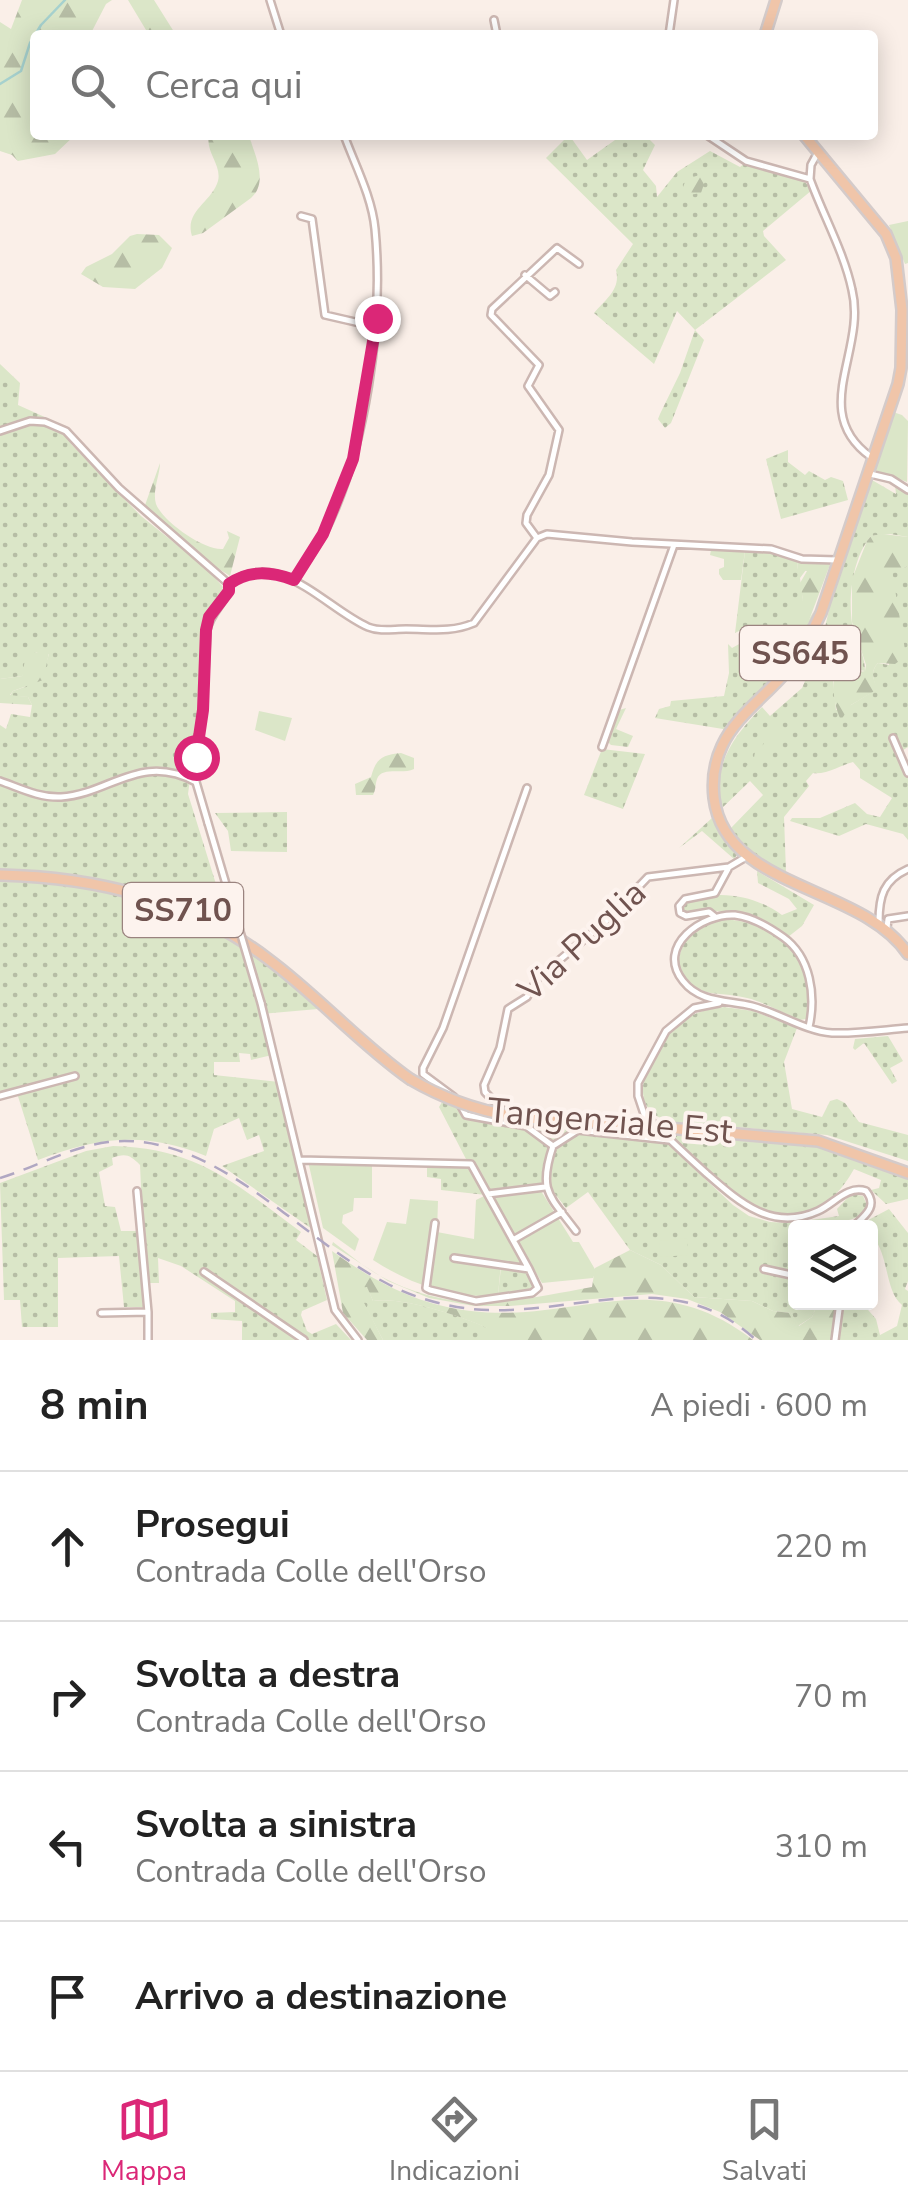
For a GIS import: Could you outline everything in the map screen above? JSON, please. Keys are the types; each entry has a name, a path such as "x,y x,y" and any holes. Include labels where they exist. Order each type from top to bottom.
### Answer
{"main road":[{"path":"767,30 776,0"},
{"name":"SS645","path":"808,140 877,220 896,258 902,310 901,368 840,560 808,642 732,729 716,763 713,794 719,819 746,857 886,932"},
{"name":"Tangenziale Est","path":"0,875 57,878 124,890 183,910 246,944 410,1079 461,1105 510,1117 818,1141 908,1173"},
{"name":"SS645","path":"788,879 864,917 907,953"}],"street":[{"path":"270,0 279,30"},
{"path":"670,30 674,0"},
{"path":"494,20 496,30"},
{"path":"294,580 323,534 353,459 378,326 375,228 346,140"},
{"path":"714,140 746,161 810,179"},
{"path":"819,152 811,165 810,179 854,294 850,358 840,418 852,442 874,459"},
{"path":"301,216 312,219 326,315 378,326"},
{"path":"537,538 526,523 527,515 549,475 559,430 528,386 540,364 491,315 492,309 525,274 557,248 579,264"},
{"path":"525,274 550,296 555,292"},
{"path":"0,430 30,421 45,422 66,431 119,488 229,584 229,591 209,617 206,630 196,782 261,1002 335,1310 355,1339"},
{"path":"869,474 891,479 908,490"},
{"path":"229,584 237,578 265,572 294,580 372,629 434,632 474,624 537,538 554,534 770,549 802,559 840,560"},
{"path":"602,747 674,545"},
{"path":"892,738 908,772"},
{"path":"0,781 44,796 66,797 149,772 178,775 196,782"},
{"path":"527,788 443,1028 423,1074 453,1096 466,1115 526,1126 553,1146"},
{"name":"Via Puglia","path":"515,1124 485,1092 484,1086 500,1048 508,1008 527,996 538,978 605,922 648,877 728,867 746,857"},
{"name":"Via Puglia","path":"714,916 709,912 686,916 680,913 679,906 684,898 716,894 728,867"},
{"path":"864,917 874,919 883,889 891,878 907,868"},
{"path":"879,910 886,932"},
{"path":"808,1027 812,990 802,960 791,943 746,917 714,916 686,932 678,946 676,964 680,978 687,986 722,1002 752,1006 808,1027 828,1033 908,1028"},
{"path":"886,932 886,922 908,916"},
{"path":"722,1002 694,1008 666,1031 638,1083 644,1114 740,1203 764,1216 802,1216 856,1188 866,1190 872,1202 860,1220"},
{"path":"0,1096 75,1076"},
{"path":"576,1231 545,1187 544,1170 553,1146 578,1130 669,1140"},
{"path":"300,1160 471,1164 538,1288 532,1294 476,1301 426,1288 435,1223"},
{"path":"488,1194 545,1187"},
{"path":"137,1191 148,1340"},
{"path":"514,1240 562,1212"},
{"path":"454,1258 528,1268"},
{"path":"764,1269 788,1274"},
{"path":"204,1272 304,1340"},
{"path":"835,1340 839,1310"},
{"path":"100,1313 148,1312"}],"green space":[{"path":"22,0 112,0 93,30 30,30 30,140 70,140 55,154 18,161 0,151 0,22 11,29"},
{"path":"128,0 154,0 173,30 146,30"},
{"path":"209,140 250,140 259,185 251,198 203,233 192,236 195,213 218,181 218,169"},
{"path":"564,140 573,140 587,160 615,140 650,140 655,145 643,170 656,186 657,197 677,172 710,151 740,167 745,163 803,180 812,190 763,231 786,260 695,330 677,311 654,364 594,313 614,288 616,270 633,244 546,158"},
{"path":"707,175 701,193 681,193 686,179"},
{"path":"908,221 908,263 905,264 889,225"},
{"path":"137,234 159,235 172,248 162,268 135,289 103,287 81,274 86,267 112,254"},
{"path":"695,330 704,340 671,423 665,428 658,419"},
{"path":"0,364 20,383 18,405 58,423 72,445 141,516 207,569 223,587 221,596 203,617 199,714 188,794 229,926 172,902 90,878 0,869 0,725 6,729 11,714 30,717 32,705 28,697 10,696 37,678 49,654 36,652 22,676 0,679"},
{"path":"893,412 908,421 907,482 875,470"},
{"path":"788,450 788,462 805,475 809,471 825,480 831,477 843,481 848,500 781,519 766,459"},
{"path":"160,463 155,499 167,519 215,548 223,549 229,538 227,531 240,537 230,576 144,508"},
{"path":"872,480 896,494 895,485 908,493 908,537 871,536 860,555 853,577 851,612 865,671 854,669 833,679 836,710 877,689 874,669 878,663 889,665 892,570 908,566 908,747 900,752 908,770 908,840 903,834 866,824 839,836 790,821 820,818 855,803 867,814 880,817 892,798 860,778 860,770 853,762 813,773 806,781 809,786 784,817 786,872 748,854 730,829 763,795 750,781 721,809 720,778 734,741 762,707 770,716 802,688 821,644 834,589"},
{"path":"883,534 908,537 908,566 892,571 906,656 895,664 878,663 873,676 878,689 851,705 841,720 834,695 836,670 846,666 865,671 866,665 852,622 852,579 867,541"},
{"path":"711,550 745,551 741,580 723,580 719,569 724,567 724,559 710,555"},
{"path":"745,551 770,552 798,560 797,570 806,570 800,578 803,600 798,626 790,629 783,646 814,611 803,640 723,736 723,729 655,718 659,709 670,706 671,701 724,696 729,673 728,644 732,648 750,638 739,631 735,633"},
{"path":"798,560 831,562 805,631 798,639 777,646 772,636 797,627 791,615 803,600 800,583 807,571 797,570"},
{"path":"49,653 43,680 10,695 28,697 32,705 0,703 0,679 22,676 26,654"},
{"path":"626,708 616,729 633,736 628,747 611,745 606,740 616,711"},
{"path":"259,711 292,718 285,741 255,730"},
{"path":"772,723 783,726 785,732 755,772 750,773 746,766 753,763"},
{"path":"602,749 645,754 623,809 584,795"},
{"path":"401,753 414,758 414,769 383,773 373,795 356,795 355,784 371,777 380,759"},
{"path":"287,812 287,852 231,851 228,831 215,813"},
{"path":"712,818 737,855 734,859 702,831 679,848"},
{"path":"757,871 814,905 802,926 788,937 740,915 715,911 688,913 682,909 682,905 694,899 720,895 759,902 782,915 797,909 789,899 758,883"},
{"path":"0,881 90,889 172,912 249,952 318,1009 261,1014 272,1055 251,1060 250,1054 239,1053 240,1062 214,1062 214,1075 279,1082 312,1229 222,1166 264,1151 259,1135 247,1140 239,1118 214,1129 206,1156 162,1143 122,1140 81,1146 38,1160 16,1090 0,1094"},
{"path":"718,919 758,926 789,946 806,978 806,1019 753,1000 706,992 691,984 678,965 682,948 696,930"},
{"path":"724,1007 753,1011 797,1028 784,1062 792,1109 822,1117 830,1101 837,1099 845,1103 859,1122 908,1135 908,1161 827,1135 675,1122 657,1116 646,1105 643,1091 652,1059 686,1019"},
{"path":"888,1036 903,1061 890,1068 897,1081 892,1084 864,1043 853,1048 855,1039"},
{"path":"442,1102 485,1116 525,1123 655,1132 749,1216 788,1223 788,1310 815,1310 812,1317 798,1326 791,1313 773,1311 752,1301 694,1297 661,1265 630,1250 588,1192 566,1208 548,1185 488,1190 473,1162 467,1161 439,1107"},
{"path":"669,1133 791,1143 851,1156 908,1179 908,1199 886,1204 871,1190 879,1188 881,1180 854,1169 836,1194 818,1207 789,1214 769,1211 732,1192"},
{"path":"113,1146 143,1148 193,1161 235,1184 301,1232 296,1240 317,1256 327,1300 302,1311 307,1331 312,1334 336,1324 351,1340 242,1340 242,1321 211,1319 211,1313 235,1312 235,1301 181,1266 158,1258 159,1283 149,1283 140,1165 124,1155 112,1158 113,1165 99,1172 105,1206 115,1207 121,1231 137,1231 143,1307 124,1307 119,1256 58,1258 58,1327 22,1327 20,1300 4,1300 0,1183 86,1151"},
{"path":"308,1161 372,1164 372,1198 354,1198 353,1211 343,1215 342,1223 359,1239 355,1251 323,1228"},
{"path":"427,1166 468,1166 486,1195 441,1190 441,1179 427,1177"},
{"path":"541,1191 573,1242 579,1242 596,1271 593,1278 542,1283 491,1195"},
{"path":"851,1194 863,1196 867,1205 852,1219 811,1220 839,1216 837,1209"},
{"path":"486,1195 522,1260 519,1265 501,1263 498,1295 465,1295 433,1288 373,1260 387,1222 406,1224 410,1199 438,1201 437,1232 474,1239 476,1200"},
{"path":"889,1209 908,1233 908,1340 838,1340 841,1310 868,1310 876,1319 880,1335 897,1326 902,1305 892,1291 878,1244 878,1220 868,1220"},
{"path":"687,1238 688,1255 660,1257 659,1241"},
{"path":"630,1250 661,1265 694,1297 752,1301 773,1311 791,1313 799,1326 815,1310 836,1310 832,1340 760,1340 720,1312 687,1299 652,1294 474,1306 429,1298 388,1281 380,1276 411,1290 462,1301 538,1297 592,1287 595,1268"},
{"path":"332,1251 398,1290 452,1308 510,1313 647,1300 681,1304 716,1317 753,1340 488,1340 487,1328 476,1323 415,1304 373,1301 367,1287 356,1287 383,1340 367,1340 343,1313"},
{"path":"501,1267 525,1270 533,1288 498,1295"},
{"path":"367,1286 373,1301 415,1304 463,1318 488,1328 488,1340 383,1340 355,1287"}],"waterway":[{"path":"38,30 65,0"},
{"path":"0,84 21,71 30,43"}],"railway":[{"path":"0,1178 94,1145 147,1143 220,1169 353,1264 396,1288 428,1300 472,1309 509,1310 655,1298 690,1303 723,1316 756,1340"}],"route":[{"path":"196,757 209,617 237,578 265,572 294,580 323,534 353,459 377,318"}]}
